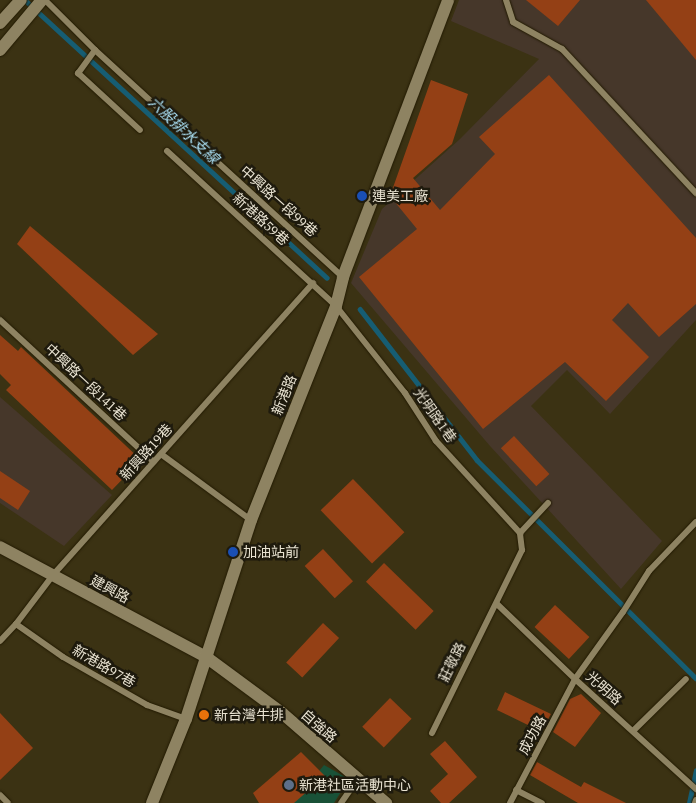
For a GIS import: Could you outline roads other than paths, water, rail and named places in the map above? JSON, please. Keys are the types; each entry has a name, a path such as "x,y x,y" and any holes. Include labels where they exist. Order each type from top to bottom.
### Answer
{"street":[{"path":"0,23 21,0"},
{"path":"0,50 43,0"},
{"name":"新港路","path":"152,803 186,719 251,520 336,306 343,277 448,0"},
{"name":"建興路","path":"0,547 206,657"},
{"name":"自強路","path":"206,657 282,713 386,803"}],"lane":[{"name":"中興路一段99巷","path":"43,0 343,277"},
{"path":"506,0 512,22 562,49 696,193"},
{"path":"95,50 78,73 140,130"},
{"name":"新港路59巷","path":"167,151 336,306"},
{"name":"新興路19巷","path":"0,641 16,624 52,575 313,283"},
{"name":"光明路1巷","path":"336,306 405,393 436,441 520,533"},
{"name":"中興路一段141巷","path":"0,320 154,462"},
{"path":"161,454 251,520"},
{"path":"497,604 522,550 520,533 548,503"},
{"name":"成功路","path":"510,803 575,679 623,612 649,571 696,522"},
{"name":"光明路","path":"497,604 575,679 696,789"},
{"name":"莊敬路","path":"432,733 483,627 497,604"},
{"name":"新港路97巷","path":"16,624 63,657 147,706 186,719"},
{"path":"633,732 686,679"},
{"path":"341,803 358,779"},
{"path":"516,790 542,803"},
{"path":"0,795 8,803"}],"waterway":[{"name":"六股排水支線","path":"25,0 327,278"},
{"path":"360,309 477,460 696,678"},
{"path":"689,803 696,771"}],"place":[{"name":"連美工廠","path":"362,196"},
{"name":"加油站前","path":"233,552"},
{"name":"新台灣牛排","path":"204,715"},
{"name":"新港社區活動中心","path":"289,785"}]}
